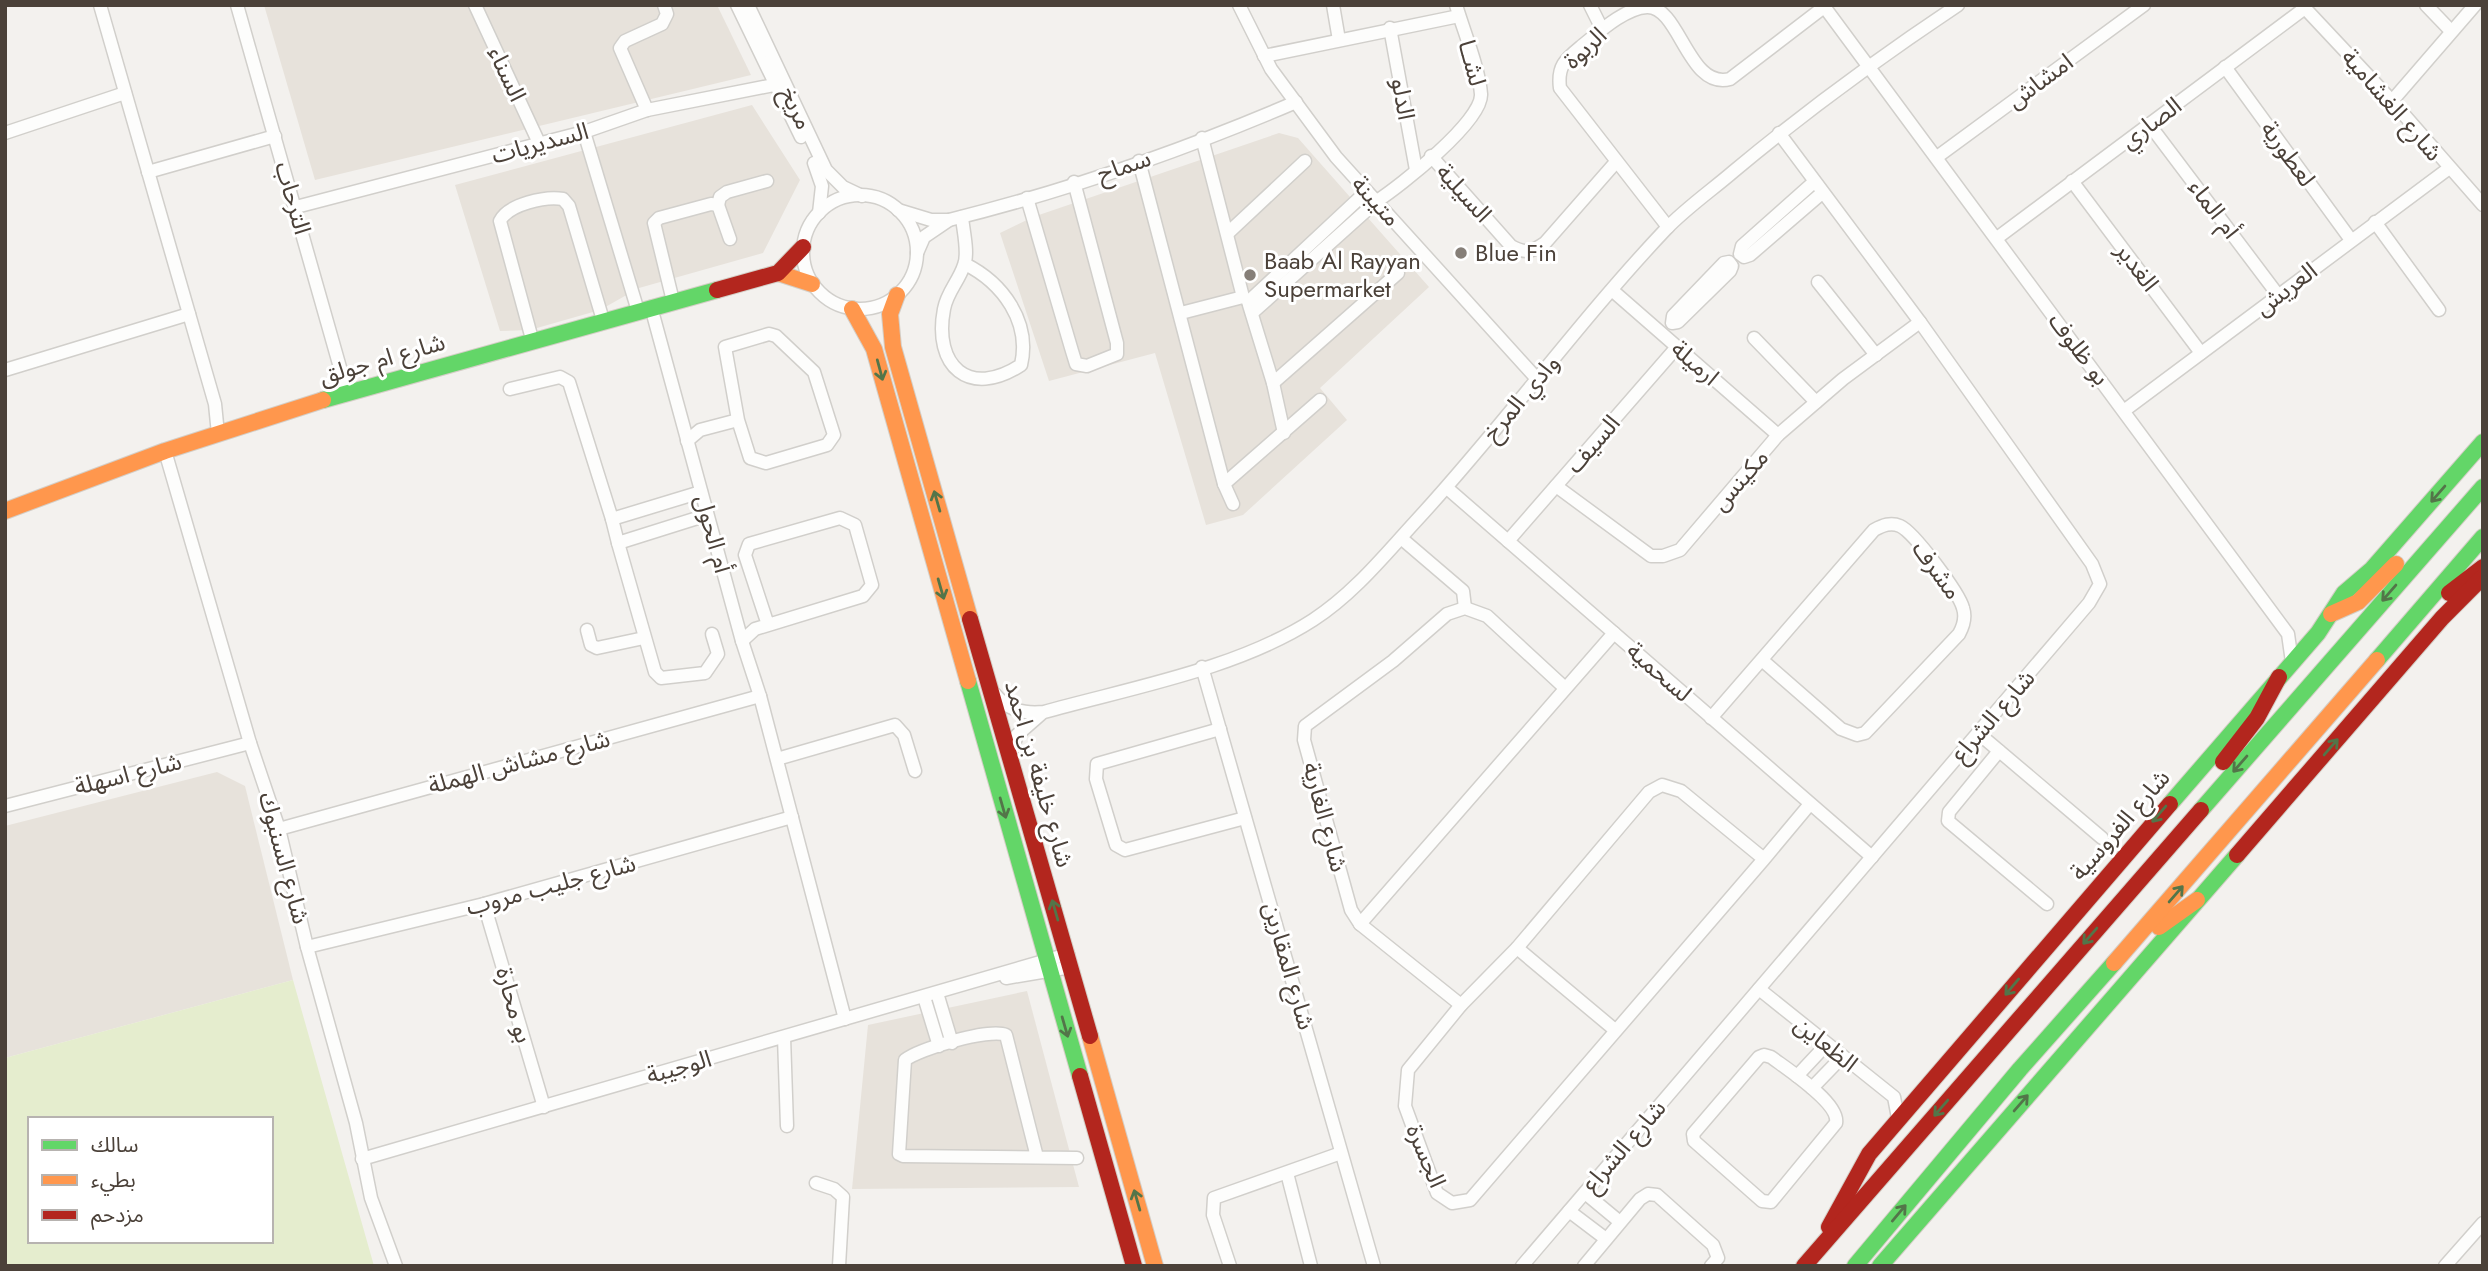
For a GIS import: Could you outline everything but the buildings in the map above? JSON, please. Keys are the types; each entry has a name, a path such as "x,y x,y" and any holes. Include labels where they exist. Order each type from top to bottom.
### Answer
{"main road":[{"path":"803,247 778,273 812,284"},
{"name":"شارع ام جولق","path":"5,511 165,451 347,392 778,273"},
{"name":"شارع خليفة بن احمد","path":"897,295 891,314 893,346 1155,1266"},
{"name":"شارع خليفة بن احمد","path":"852,309 874,349 1135,1266"},
{"name":"شارع الفروسية","path":"1809,1260 1869,1154 1898,1118 2318,633 2344,593 2372,569 2483,442"},
{"name":"شارع الفروسية","path":"1809,1260 2483,486"},
{"path":"2331,614 2358,602 2434,528 2467,503"},
{"path":"1855,1266 2020,1069 2483,537"},
{"path":"2321,726 2364,689 2457,585 2483,567"},
{"path":"1880,1266 2442,618 2483,577"},
{"path":"2154,863 2171,829 2257,718 2278,677"},
{"path":"2020,1069 2054,1042 2157,929 2197,900"}],"street":[{"path":"100,5 223,432"},
{"name":"الترحاب","path":"237,5 347,392"},
{"name":"السناء","path":"475,5 538,143"},
{"path":"647,110 620,48 625,41 663,24 667,14 664,5"},
{"name":"مريخ","path":"737,5 826,170 844,187 862,196"},
{"name":"مريخ","path":"748,5 819,173 822,186 819,213"},
{"name":"متيبنة","path":"1239,5 1264,56 1296,102 1372,197 1537,379"},
{"path":"1333,5 1339,40"},
{"path":"1590,5 1602,29"},
{"name":"وادي المرخ","path":"988,684 1005,705 1017,711 1044,712 1202,667 1288,635 1316,618 1356,587 1447,488 1668,227 1779,133 1868,64 1958,5"},
{"name":"امشاش","path":"1937,157 2144,5"},
{"path":"2426,5 2451,31"},
{"path":"2392,101 2475,5"},
{"name":"الربوة","path":"1668,227 1560,88 1558,74 1562,62 1602,29 1637,9 1649,7 1662,13 1699,66 1711,78 1721,81 1730,79 1824,6"},
{"name":"بو ظلوف","path":"1824,6 2288,634 2292,662"},
{"name":"الصاري","path":"1997,238 2303,7"},
{"name":"شارع الغشامية","path":"2303,7 2392,101 2448,169 2483,205"},
{"path":"1264,56 1458,11"},
{"name":"لشــا","path":"1248,304 1372,197 1416,170 1475,114 1481,95 1458,11"},
{"name":"الدلو","path":"1390,28 1416,170"},
{"name":"لعطورية","path":"2225,67 2351,240"},
{"name":"السديريات","path":"296,207 584,132 647,110 780,84"},
{"path":"5,133 125,93"},
{"name":"سماح","path":"898,210 931,220 962,217 1139,161 1296,102"},
{"name":"أم الماء","path":"2149,124 2278,295"},
{"name":"أم الحول","path":"584,132 687,441 742,641 760,696 845,1019"},
{"name":"شارع الشراع","path":"1522,1266 2090,603 2099,584 2098,574 1920,322 1779,133"},
{"path":"148,173 275,136"},
{"path":"1202,138 1273,383 1284,433"},
{"name":"السيلية","path":"1431,156 1511,246 1522,252 1533,251 1545,243 1616,162"},
{"path":"1139,161 1224,484 1233,504"},
{"path":"1228,233 1305,162"},
{"name":"العريش","path":"2124,410 2448,169"},
{"path":"730,239 718,205 720,197 726,192 766,181"},
{"name":"الغدير","path":"2072,181 2201,353"},
{"path":"1027,198 1076,364 1087,366 1116,354 1117,343 1074,182"},
{"path":"1764,235 1818,188"},
{"path":"862,196 881,200 898,210 910,225 917,253 913,272 897,295 880,305 852,309 825,298 812,284 804,266 803,247 808,229 819,213 843,198 862,196"},
{"path":"532,339 500,221 511,209 552,197 563,199 569,206 603,320"},
{"path":"673,301 654,223 659,218 711,204 718,205"},
{"path":"962,217 965,264 944,305 941,327 944,345 956,371 968,379 982,380 1009,372 1021,365 1025,346 1015,313 1000,288 991,278 965,264"},
{"name":"سماح","path":"917,253 924,237 949,220"},
{"path":"2375,222 2439,310"},
{"path":"1273,383 1398,273"},
{"path":"1818,282 1876,355"},
{"path":"1662,335 1672,323 1673,316 1686,309 1711,283"},
{"name":"ارميلة","path":"1613,291 1778,435"},
{"path":"1181,313 1248,304"},
{"path":"5,370 189,314"},
{"name":"مكينس","path":"1556,486 1651,556 1663,556 1680,550 1778,435 1816,402 1920,322"},
{"path":"769,334 776,336 794,351 814,372 834,435 827,445 766,463 757,462 750,458 738,420 724,347 769,334"},
{"path":"1754,338 1816,402"},
{"name":"السيف","path":"1508,541 1677,347"},
{"path":"510,389 560,377 569,382 612,519 655,672 661,678 705,673 718,654 712,634"},
{"path":"1224,484 1320,400"},
{"path":"687,441 700,430 738,420"},
{"name":"شارع السنبوك","path":"165,451 250,743 279,829 307,947 356,1123 374,1211 396,1266"},
{"name":"لسحمية","path":"1447,488 1872,857"},
{"path":"612,519 701,492"},
{"path":"618,542 707,515"},
{"path":"742,641 755,629 768,625 870,592 872,585 855,525 850,520 841,518 750,544 745,555 768,625"},
{"name":"مشرف","path":"1711,718 1874,530 1883,525 1893,524 1910,532 1963,607 1964,625 1959,634 1865,733 1857,735 1841,729 1762,660"},
{"path":"1401,538 1462,591 1465,608 1487,616 1565,688"},
{"name":"شارع الغارية","path":"1360,924 1351,910 1304,740 1305,726 1393,661 1447,614 1465,608"},
{"path":"587,630 591,645 597,648 644,638"},
{"path":"1461,1005 1360,924 1614,633"},
{"path":"2288,634 2303,636 2318,633"},
{"name":"شارع المقارين","path":"1202,667 1374,1266"},
{"name":"شارع مشاش الهملة","path":"279,829 760,696"},
{"name":"وادي المرخ","path":"1010,757 1017,735 1044,712"},
{"path":"776,759 895,725 904,735 915,771"},
{"path":"1220,729 1097,764 1096,779 1115,845 1125,850 1245,818"},
{"path":"1978,733 2102,838"},
{"name":"شارع اسهلة","path":"5,806 250,743"},
{"path":"1999,751 1949,812 1948,821 2047,904"},
{"name":"الجسرة","path":"1764,859 1681,791 1662,785 1649,792 1517,948 1461,1005 1408,1070 1405,1106 1437,1193 1452,1203 1470,1200 1764,859 1810,804"},
{"name":"شارع جليب مروب","path":"307,947 484,904 792,817"},
{"name":"بو محارة","path":"484,904 544,1107"},
{"path":"1517,948 1615,1030"},
{"name":"الوجيبة","path":"362,1159 996,977 999,972 1069,961"},
{"name":"الظعاين","path":"1759,989 1841,1058 1894,1097"},
{"path":"930,995 945,1044"},
{"path":"1037,1157 1006,1035 995,1032 945,1044 915,1052 905,1060 899,1154 1077,1158"},
{"path":"784,1037 787,1126"},
{"path":"1797,1076 1826,1045"},
{"path":"1759,1057 1771,1057 1812,1088 1836,1112 1836,1123 1770,1202 1762,1201 1694,1141 1694,1130 1759,1057"},
{"path":"1812,1088 1841,1058"},
{"path":"1898,1118 1894,1097 1920,1094"},
{"path":"1230,1266 1213,1215 1214,1198 1342,1157"},
{"path":"1287,1173 1311,1266"},
{"path":"816,1183 834,1189 843,1197 839,1266"},
{"path":"1585,1193 1620,1222"},
{"path":"1584,1266 1640,1199 1648,1194 1657,1195 1718,1251 1718,1258 1711,1266"},
{"path":"1569,1211 1606,1239"},
{"path":"2445,1266 2483,1223"}],"shaded area":[{"path":"264,5 717,5 751,75 315,180"},
{"path":"752,105 800,180 763,253 639,288 600,310 530,330 500,331 455,185"},
{"path":"1279,133 1298,138 1350,197 1345,202 1362,223 1368,218 1429,287 1320,388 1347,420 1243,515 1206,525 1155,353 1049,381 1000,233 1033,217"},
{"path":"217,772 245,786 293,980 5,1058 5,826"},
{"path":"1027,991 1079,1187 852,1189 868,1025"}],"green space":[{"path":"293,980 374,1266 5,1266 5,1058"}],"traffic: fast":[{"path":"323,400 717,290"},
{"path":"2170,804 2318,633 2344,593 2372,569 2483,442"},
{"path":"2201,810 2483,487"},
{"path":"2377,660 2483,537"},
{"path":"968,681 1080,1076"},
{"path":"1880,1266 2237,855"},
{"path":"1855,1266 2020,1069 2114,963"}],"traffic: slow":[{"path":"778,273 812,284"},
{"path":"897,295 890,314 893,347 970,619"},
{"path":"852,309 874,349 968,681"},
{"path":"5,511 165,451 323,400"},
{"path":"2331,614 2358,602 2396,564"},
{"path":"2114,963 2377,660"},
{"path":"2159,927 2197,900"},
{"path":"1090,1036 1155,1266"}],"traffic: jam":[{"path":"717,290 778,273 803,247"},
{"path":"2449,593 2483,567"},
{"path":"2237,855 2442,618 2483,577"},
{"path":"970,619 1090,1036"},
{"path":"2223,762 2257,718 2279,677"},
{"path":"1829,1227 1869,1154 2170,804"},
{"path":"1804,1266 2201,810"},
{"path":"1080,1076 1134,1266"}],"place":[{"name":"Blue Fin","path":"1461,253"},
{"name":"Baab Al Rayyan Supermarket","path":"1250,275"}]}
